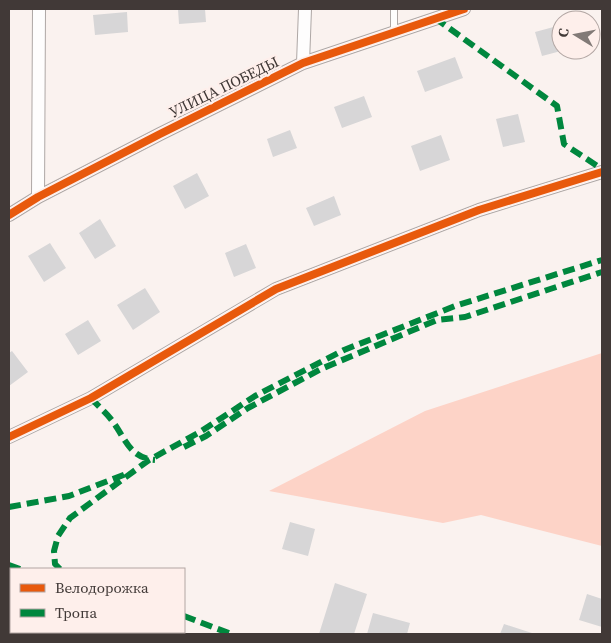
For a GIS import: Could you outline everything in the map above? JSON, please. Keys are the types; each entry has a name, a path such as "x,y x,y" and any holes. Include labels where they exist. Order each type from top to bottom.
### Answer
{"street":[{"path":"38,197 39,9"},
{"path":"303,63 305,9"},
{"name":"УЛИЦА ПОБЕДЫ","path":"9,215 38,197 303,63 464,9"},
{"path":"9,437 90,398 276,289 479,210 602,172"}],"lane":[{"path":"394,9 394,32"}],"shaded area":[{"path":"602,353 602,546 481,515 443,523 269,491 425,411"}],"building":[{"path":"178,9 205,9 206,22 179,24"},
{"path":"127,12 128,32 95,35 93,15"},
{"path":"551,28 551,54 542,56 535,32"},
{"path":"455,57 463,78 425,92 417,71"},
{"path":"364,96 372,117 342,128 334,107"},
{"path":"518,114 525,142 503,147 496,119"},
{"path":"290,130 297,148 273,157 267,139"},
{"path":"441,135 450,160 420,171 411,146"},
{"path":"197,173 209,196 185,209 173,186"},
{"path":"334,196 341,215 314,226 306,208"},
{"path":"100,219 116,246 95,259 79,233"},
{"path":"50,243 66,268 44,282 28,256"},
{"path":"246,244 256,268 234,277 225,253"},
{"path":"145,288 160,312 133,330 117,305"},
{"path":"88,320 101,341 78,355 65,334"},
{"path":"12,351 28,372 9,386 9,353"},
{"path":"290,522 315,529 308,556 282,549"},
{"path":"335,583 367,594 354,634 319,634"},
{"path":"587,594 602,599 602,627 579,620"},
{"path":"373,613 410,623 407,634 367,634"},
{"path":"504,624 535,634 500,634"}],"marked path":[{"path":"435,18 557,106 564,144 602,169"},
{"path":"59,568 55,564 54,551 58,536 70,518 149,460 200,432 255,396 344,350 455,306 602,260"},
{"path":"184,447 206,436 248,408 321,369 437,320 465,317 602,272"},
{"path":"91,398 110,418 133,451 146,458 155,460"},
{"path":"9,507 69,496 126,474"},
{"path":"9,565 17,568"},
{"path":"185,616 231,634"}],"cycle path":[{"path":"9,215 38,197 303,63 464,9"},
{"path":"9,437 91,398 276,289 479,210 602,172"}]}
